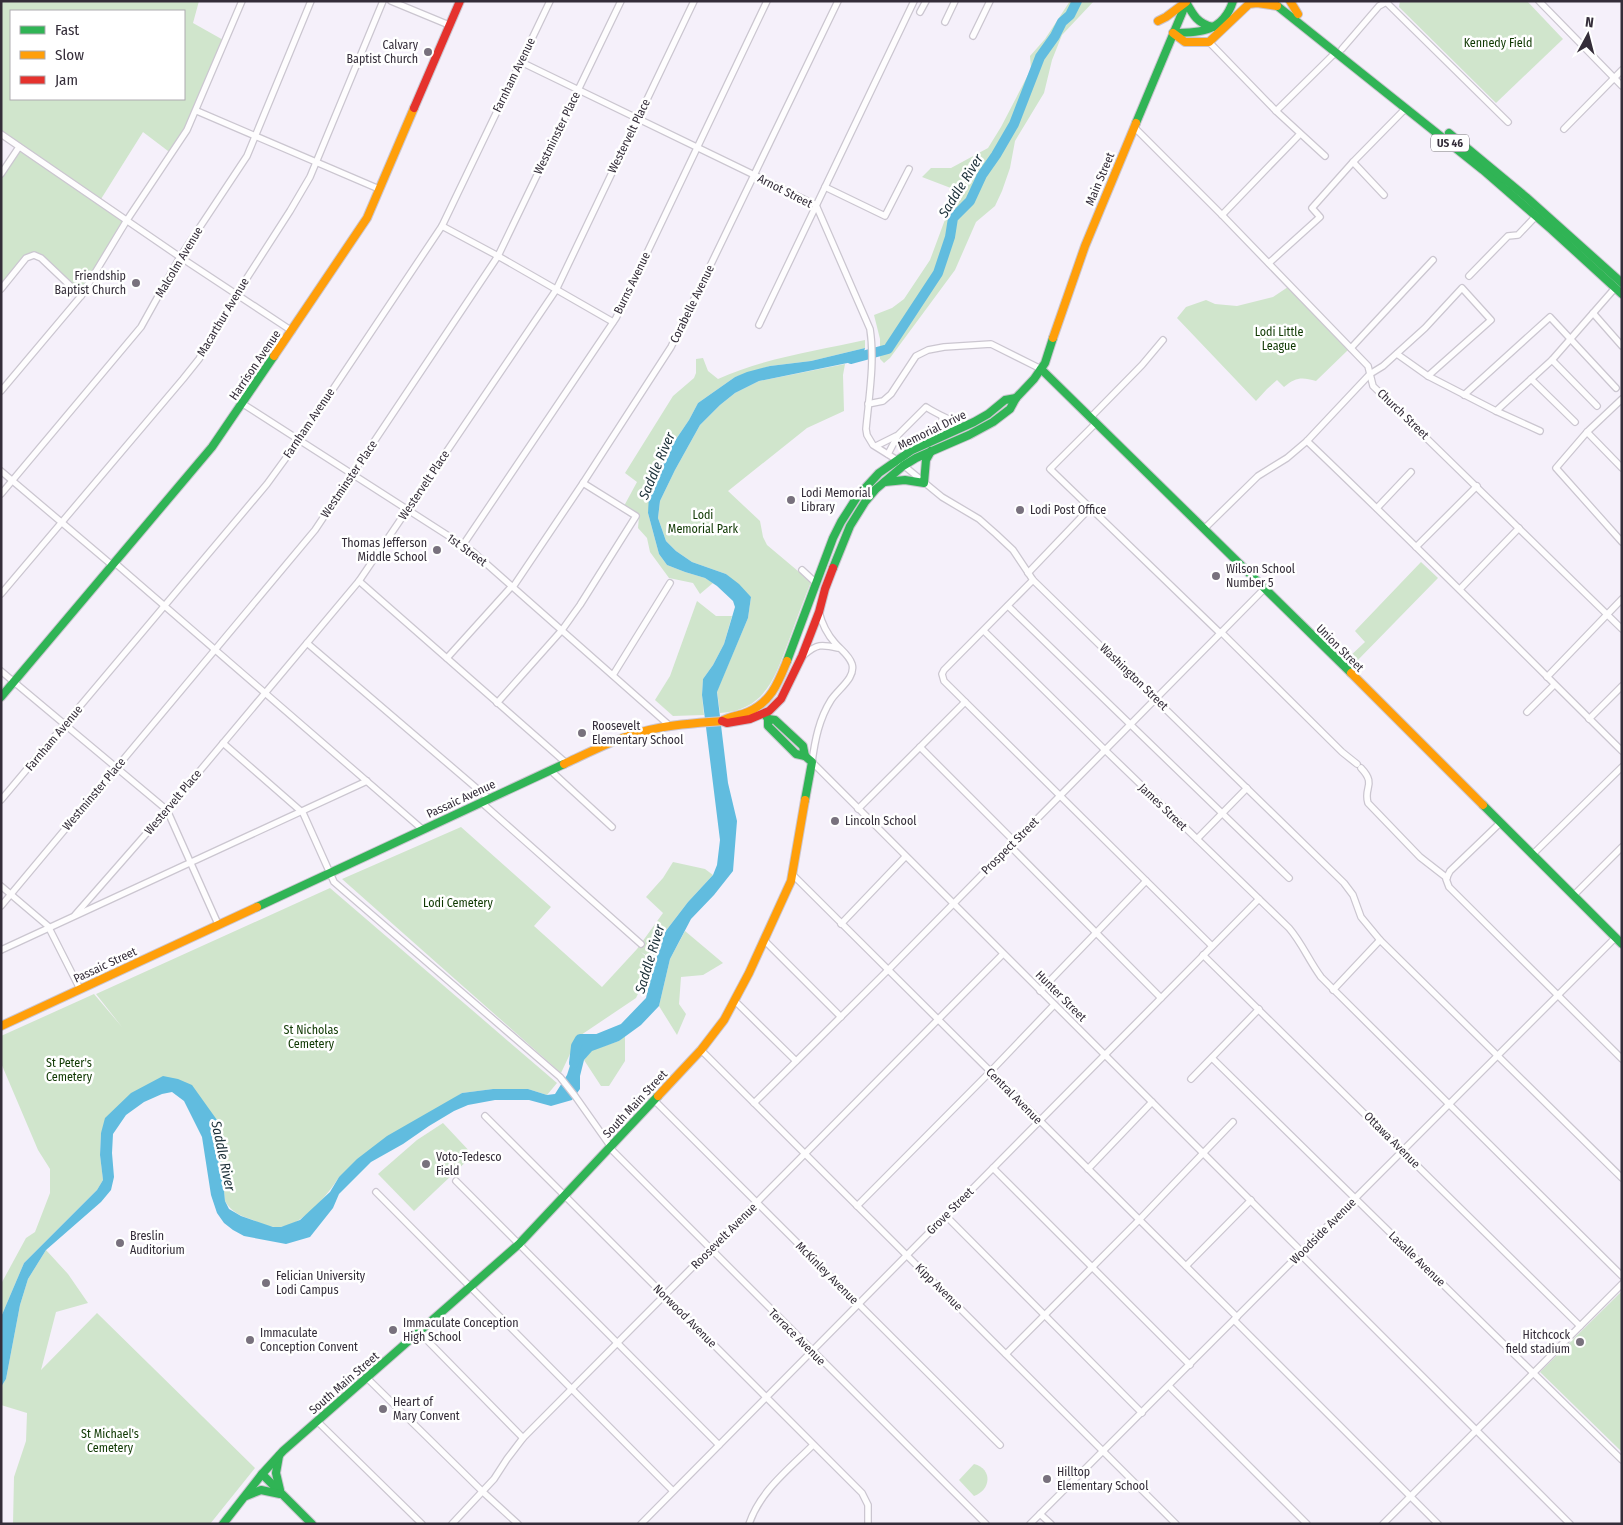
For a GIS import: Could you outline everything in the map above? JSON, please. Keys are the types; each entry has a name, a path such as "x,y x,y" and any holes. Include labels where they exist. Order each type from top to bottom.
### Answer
{"main road":[{"name":"Harrison Avenue","path":"1,698 212,447 367,218 460,1"},
{"path":"1173,33 1201,32 1213,27 1230,11 1234,1"},
{"path":"1290,1 1298,14"},
{"path":"1158,21 1168,17 1176,8 1187,2 1196,20 1206,26 1213,27"},
{"name":"Main Street","path":"1041,368 1048,354 1085,246 1187,2"},
{"path":"1173,33 1185,42 1209,42 1245,6 1257,3 1277,3"},
{"name":"US 46","path":"1277,3 1298,14 1406,108 1619,286"},
{"name":"US 46","path":"1277,3 1497,172 1619,286 1622,294"},
{"name":"Memorial Drive","path":"766,716 781,699 802,656 850,526 865,502 883,483 916,458 969,436 993,422 1010,409 1016,398 1041,368"},
{"name":"Union Street","path":"1041,368 1622,944"},
{"name":"Memorial Drive","path":"758,706 768,698 777,686 833,538 850,508 873,479 912,450 988,414 1005,400 1016,398"},
{"path":"883,483 905,480 924,483 925,467 931,451"},
{"path":"725,722 726,718 747,713 758,706"},
{"name":"Hunter Street","path":"758,706 766,716 768,726 796,754 805,756 812,762"},
{"path":"725,722 766,716"},
{"name":"Passaic Avenue","path":"218,924 611,742 648,730 670,726 725,722"},
{"name":"South Main Street","path":"262,1474 279,1455 519,1244 701,1050 724,1020 735,1001 792,874 812,762"},
{"name":"Passaic Street","path":"1,1026 218,924"},
{"path":"279,1455 276,1482 282,1494"},
{"path":"223,1524 262,1474 312,1524"},
{"path":"244,1497 261,1490 282,1494"}],"street":[{"path":"1,391 81,296 127,220 188,130 242,1"},
{"name":"Malcolm Avenue","path":"1,494 136,334 180,257 247,156 311,1"},
{"name":"Macarthur Avenue","path":"1,594 184,380 199,359 236,295 290,211 316,162 383,1"},
{"path":"392,1 449,25"},
{"name":"Farnham Avenue","path":"1,800 267,484 299,440 442,226 550,1"},
{"name":"Westminster Place","path":"1,906 315,530 353,475 498,256 620,1"},
{"name":"Westervelt Place","path":"75,915 167,810 359,581 556,290 694,1"},
{"name":"Burns Avenue","path":"463,545 613,322 767,1"},
{"name":"Corabelle Avenue","path":"447,658 512,586 583,483 671,347 838,1"},
{"path":"759,324 914,1"},
{"path":"920,12 926,1"},
{"path":"945,22 954,1"},
{"path":"973,36 990,1"},
{"path":"1539,1 1622,86"},
{"path":"1276,111 1339,50 1378,6 1386,2 1508,122"},
{"path":"1209,42 1276,111 1325,156"},
{"name":"Arnot Street","path":"521,62 816,205 870,329 871,367 866,429 870,440 876,446"},
{"path":"1564,129 1622,70"},
{"path":"1269,264 1320,217 1312,208 1353,162 1406,108"},
{"path":"196,111 379,189"},
{"name":"Church Street","path":"1134,127 1368,366 1373,386 1622,629"},
{"path":"1,134 236,295 292,331"},
{"path":"1222,215 1300,134"},
{"path":"1,174 19,146"},
{"path":"1353,162 1384,195"},
{"path":"825,186 885,216 909,169"},
{"path":"1469,276 1508,236 1518,235 1536,216"},
{"path":"442,226 613,322"},
{"path":"1,288 26,258 34,255 41,258 81,296"},
{"path":"1351,348 1433,260"},
{"path":"1496,411 1552,360 1619,286"},
{"path":"1204,529 1258,476 1287,458 1307,441 1370,374 1384,366 1425,328 1462,288 1491,320 1428,376"},
{"path":"1593,313 1622,346"},
{"path":"1464,395 1550,317 1616,388"},
{"path":"1163,340 1050,469 1342,752 1368,774 1370,782 1366,796 1368,803 1420,857 1447,878"},
{"path":"868,404 883,401 891,394 916,356 928,350 992,344 1041,368"},
{"path":"1397,354 1428,376 1540,431"},
{"path":"1552,360 1597,406"},
{"path":"1531,378 1575,422"},
{"path":"1622,399 1587,432 1556,468 1622,542"},
{"name":"1st Street","path":"242,404 472,551 670,726"},
{"path":"888,454 898,435 926,406 942,417 963,426"},
{"path":"941,436 944,425 942,417"},
{"path":"1587,432 1622,468"},
{"path":"898,435 876,446 904,466"},
{"path":"1307,441 1460,589 1622,751"},
{"name":"Washington Street","path":"904,466 942,497 979,520 1013,550 1034,580 1350,889 1361,917 1380,940 1622,1178"},
{"path":"1,471 165,606 422,829"},
{"path":"1377,508 1411,472"},
{"path":"498,703 562,630 636,516 583,483"},
{"path":"1416,547 1477,486"},
{"path":"1028,573 1091,507"},
{"path":"1460,589 1519,528"},
{"path":"802,570 816,583"},
{"path":"1034,580 944,670 942,678 1212,946"},
{"path":"359,581 566,762"},
{"path":"613,675 670,583"},
{"name":"Prospect Street","path":"754,1103 1265,588"},
{"path":"1547,677 1622,599"},
{"path":"1008,606 1289,878"},
{"name":"South Main Street","path":"812,762 816,736 825,710 852,674 850,661 845,652 839,648 823,626 819,612"},
{"name":"James Street","path":"984,631 1296,936 1314,968 1333,990 1622,1276"},
{"path":"307,643 485,800 641,944"},
{"path":"802,656 820,645 839,648"},
{"path":"1,671 167,810 218,924"},
{"path":"1527,712 1554,685"},
{"path":"1589,719 1622,686"},
{"path":"858,809 965,702"},
{"path":"223,743 302,812"},
{"path":"920,746 1096,933 1161,998"},
{"name":"Hunter Street","path":"812,762 905,857 1251,1200 1301,1253 1570,1524"},
{"path":"1532,855 1622,767"},
{"path":"550,770 612,827"},
{"path":"1,950 367,781"},
{"path":"1197,839 1247,788"},
{"name":"Terrace Avenue","path":"302,812 334,882 560,1077 610,1147 710,1250 986,1524"},
{"path":"1500,823 1450,871 1447,878 1449,887 1622,1059"},
{"path":"1573,896 1622,847"},
{"path":"842,924 905,857"},
{"name":"Central Avenue","path":"792,874 1186,1266 1438,1524"},
{"path":"1040,991 1146,881"},
{"path":"1,886 49,927 80,989"},
{"name":"Grove Street","path":"641,1524 1258,899"},
{"name":"Woodside Avenue","path":"1030,1524 1615,938"},
{"path":"764,940 841,1017"},
{"path":"1333,990 1380,940"},
{"name":"Roosevelt Avenue","path":"452,1524 494,1479 523,1438 1003,954"},
{"name":"Ottawa Avenue","path":"1203,955 1580,1326"},
{"path":"735,1001 796,1061"},
{"path":"857,1206 1054,1005"},
{"path":"1191,1079 1259,1009"},
{"name":"Kipp Avenue","path":"701,1050 1176,1524"},
{"name":"Lasalle Avenue","path":"1212,1058 1622,1460"},
{"name":"McKinley Avenue","path":"654,1100 756,1204 1000,1445"},
{"path":"1088,1169 1152,1102"},
{"name":"Norwood Avenue","path":"485,1116 864,1496 868,1505 868,1524"},
{"path":"1006,1354 1233,1122"},
{"path":"993,1168 1190,1365"},
{"path":"456,1181 719,1445"},
{"path":"376,1192 673,1491"},
{"path":"1186,1266 1251,1200"},
{"path":"946,1216 1142,1412"},
{"path":"1383,1524 1622,1284"},
{"path":"419,1332 523,1438"},
{"path":"368,1378 518,1524"},
{"path":"1169,1386 1306,1524"},
{"path":"317,1421 422,1524"},
{"path":"749,1524 759,1501 813,1444"},
{"path":"1040,1514 1050,1524"}],"green space":[{"path":"1,1 199,1 193,23 225,41 190,124 172,154 143,132 101,199 129,218 81,292 32,252 1,288 1,169 17,144 1,134"},
{"path":"1070,1 1094,1 1062,35 1052,60 1044,93 1015,141 1010,168 995,206 976,222 955,270 890,358 884,363 880,359 880,339 874,315 892,308 904,299 930,260 956,190 922,177 931,168 951,168 988,148 1031,69 1030,56 1045,39"},
{"name":"Kennedy Field","path":"1400,1 1527,1 1563,39 1496,103 1399,7"},
{"name":"Lodi Little League","path":"1288,287 1348,350 1316,381 1299,379 1292,381 1284,387 1277,380 1256,401 1177,318 1186,307 1206,300 1215,304 1237,306 1273,297"},
{"path":"865,340 865,348 811,361 770,366 735,377 698,403 664,457 648,513 659,554 667,565 705,578 713,583 700,594 693,583 669,578 650,552 647,538 638,528 639,516 624,506 637,482 625,473 673,396 694,378 696,359 703,358 708,371 718,379 772,360"},
{"name":"Lodi Memorial Park","path":"845,364 843,375 844,411 807,428 728,491 760,521 763,537 767,545 811,582 773,679 758,698 748,706 736,711 720,713 717,691 748,618 751,597 726,574 692,562 666,541 658,518 660,501 700,425 735,393 759,381"},
{"path":"1421,562 1438,578 1353,665 1347,659 1365,642 1355,631"},
{"path":"697,601 716,616 732,616 724,644 703,679 704,715 673,716 655,700 670,676"},
{"name":"Lodi Cemetery","path":"461,827 551,907 534,926 602,987 637,949 663,913 646,897 663,878 673,862 705,869 713,875 688,902 665,932 655,961 641,952 653,963 636,998 578,1037 561,1073 342,879"},
{"name":"St Nicholas Cemetery","path":"330,888 557,1083 547,1095 528,1089 493,1089 462,1093 339,1177 320,1202 303,1218 284,1226 275,1227 263,1225 240,1215 227,1205 225,1201 217,1120 163,1077 101,1133 100,1155 103,1180 97,1190 24,1263 1,1317 1,1284 26,1238 35,1232 50,1193 50,1169 38,1150 1,1063 1,1036 94,994 122,1027 96,994"},
{"path":"685,931 723,963 703,975 681,977 679,1004 686,1014 677,1035 659,1006 670,959"},
{"path":"625,1036 625,1061 609,1086 601,1086 584,1060 592,1050 619,1041"},
{"name":"Voto-Tedesco Field","path":"443,1123 473,1155 414,1211 378,1174 417,1140"},
{"name":"St Michael's Cemetery","path":"46,1250 68,1274 88,1303 56,1312 41,1370 97,1313 255,1468 210,1524 13,1524 14,1477 26,1441 27,1413 1,1405 1,1387 6,1379 20,1305 28,1279"},
{"path":"1622,1291 1622,1452 1540,1372"},
{"path":"974,1464 984,1470 987,1480 984,1489 974,1496 959,1480"}],"water":[{"name":"Saddle River","path":"865,348 862,360 759,381 735,393 700,425 660,501 658,518 666,541 692,562 726,574 751,597 748,618 717,692 728,783 737,821 733,871 714,895 691,919 670,959 659,1006 641,1025 619,1041 592,1051 584,1060 580,1076 580,1089 572,1100 551,1106 529,1100 495,1100 468,1105 454,1111 371,1162 339,1194 333,1208 310,1237 286,1244 244,1236 224,1223 217,1213 211,1195 202,1137 184,1101 172,1092 144,1102 126,1115 113,1134 114,1177 111,1190 101,1202 46,1250 28,1279 20,1305 6,1379 1,1387 1,1317 24,1263 97,1190 103,1180 100,1155 101,1133 105,1118 131,1093 163,1076 178,1079 192,1085 217,1120 225,1201 229,1209 241,1216 273,1227 281,1227 300,1220 330,1192 339,1177 357,1159 387,1136 462,1093 493,1089 528,1089 547,1095 555,1094 567,1075 576,1047 584,1039 621,1024 646,998 653,968 665,932 688,902 713,875 717,865 720,840 702,695 703,679 724,644 735,607 733,601 705,578 667,565 659,554 648,513 649,495 664,457 698,403 735,377 770,366 811,361"}],"waterway":[{"name":"Saddle River","path":"851,359 888,349 938,273 950,237 953,218 970,201 982,175 1014,124 1040,57 1055,36 1062,22 1070,15 1077,1"},
{"name":"Saddle River","path":"574,1063 576,1046 580,1039 600,1039"}],"traffic: fast":[{"path":"1136,123 1187,1"},
{"path":"1173,33 1201,31 1217,25 1229,11 1233,1"},
{"path":"1271,1 1483,170 1622,294"},
{"path":"1186,2 1196,18 1203,24 1213,27"},
{"path":"1449,133 1526,197 1622,283"},
{"path":"833,568 850,526 865,502 876,489 903,466 916,458 969,435 993,422 1010,409 1016,398 1034,379 1045,363 1053,338"},
{"path":"1,697 212,447 274,356"},
{"path":"1041,369 1351,673"},
{"path":"787,661 833,538 857,497 879,473 912,450 974,422 988,414 1005,400 1016,398"},
{"path":"885,482 905,480 924,483 926,460 931,451"},
{"path":"766,716 768,726 796,754 805,756"},
{"path":"768,719 775,720 803,746 805,756 812,762 805,800"},
{"path":"257,907 564,764"},
{"path":"1483,805 1622,944"},
{"path":"223,1524 262,1474 283,1451 519,1244 658,1096"},
{"path":"279,1456 276,1473 280,1490"},
{"path":"262,1474 312,1524"},
{"path":"246,1496 261,1490 280,1494"}],"traffic: slow":[{"path":"1290,1 1298,14"},
{"path":"1158,21 1186,2"},
{"path":"1173,33 1185,42 1209,42 1249,4 1257,3 1277,6"},
{"path":"274,356 367,218 414,108"},
{"path":"1053,338 1085,246 1136,123"},
{"path":"564,764 627,736 676,725 722,721 748,712 763,703 773,691 787,661"},
{"path":"1351,673 1483,805"},
{"path":"658,1096 701,1050 724,1020 749,973 791,881 805,800"},
{"path":"1,1026 257,907"}],"traffic: jam":[{"path":"414,108 460,1"},
{"path":"722,721 727,723 750,719 769,711 781,699 802,656 833,568"}],"place":[{"name":"Calvary Baptist Church","path":"428,52"},
{"name":"Friendship Baptist Church","path":"136,283"},
{"name":"Lodi Memorial Library","path":"791,500"},
{"name":"Lodi Post Office","path":"1020,510"},
{"name":"Thomas Jefferson Middle School","path":"437,550"},
{"name":"Wilson School Number 5","path":"1216,576"},
{"name":"Roosevelt Elementary School","path":"582,733"},
{"name":"Lincoln School","path":"835,821"},
{"name":"Voto-Tedesco Field","path":"426,1164"},
{"name":"Breslin Auditorium","path":"120,1243"},
{"name":"Felician University Lodi Campus","path":"266,1283"},
{"name":"Immaculate Conception High School","path":"393,1330"},
{"name":"Immaculate Conception Convent","path":"250,1340"},
{"name":"Hitchcock field stadium","path":"1580,1342"},
{"name":"Heart of Mary Convent","path":"383,1409"},
{"name":"Hilltop Elementary School","path":"1047,1479"}],"park label":[{"name":"St Peter's Cemetery","path":"69,1070"}]}
